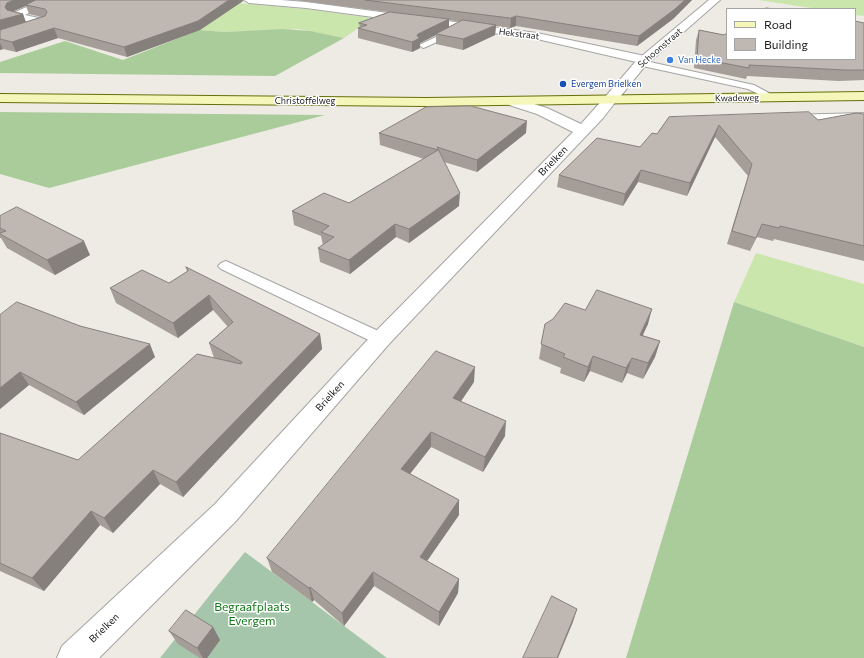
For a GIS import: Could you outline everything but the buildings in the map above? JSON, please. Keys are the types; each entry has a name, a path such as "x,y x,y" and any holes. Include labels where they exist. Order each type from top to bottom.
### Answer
{"main road":[{"name":"Kwadeweg","path":"610,100 864,96"},
{"name":"Christoffelweg","path":"0,98 511,101 610,100"}],"street":[{"path":"0,37 44,22 15,16 50,0"},
{"name":"Hekstraat","path":"249,0 306,5 551,39 643,62"},
{"name":"Schoonstraat","path":"610,100 643,62 715,0"},
{"name":"Brielken","path":"74,658 225,513 381,339 583,131 610,100"},
{"path":"511,101 542,112 583,131"},
{"path":"777,119 864,118"}],"lane":[{"path":"423,45 463,27"},
{"path":"643,62 751,87 773,98"},
{"path":"226,266 381,339"}],"green space":[{"path":"758,0 864,0 864,16 856,15 856,8 811,8"},
{"path":"238,3 305,9 373,18 344,38 298,29 225,32 199,30"},
{"path":"283,29 310,31 344,38 275,76 0,73 0,62 65,41 123,60 199,30 225,32"},
{"path":"0,112 325,115 49,188 0,174"},
{"path":"756,253 864,284 864,347 734,302"},
{"path":"734,302 864,347 864,658 626,658"},
{"name":"Begraafplaats Evergem","path":"245,552 387,658 160,658"}],"place":[{"name":"Van Hecke","path":"670,60"},
{"name":"Evergem Brielken","path":"563,84"}]}
